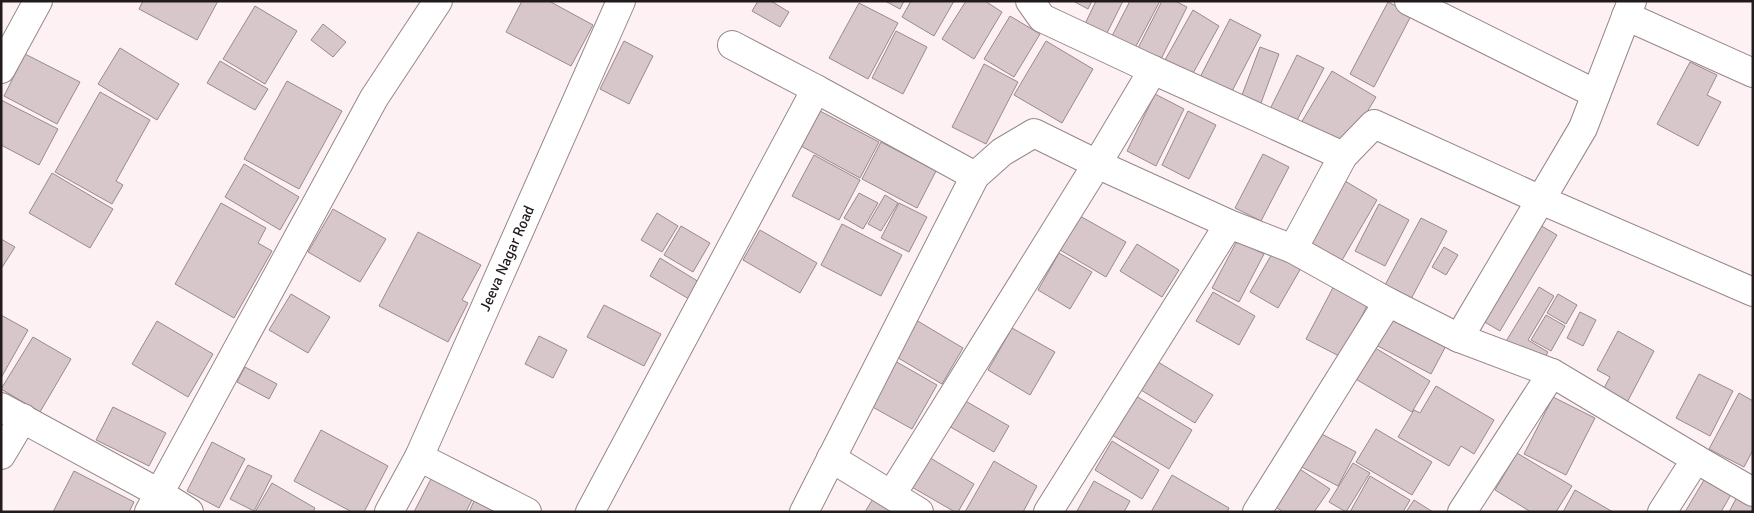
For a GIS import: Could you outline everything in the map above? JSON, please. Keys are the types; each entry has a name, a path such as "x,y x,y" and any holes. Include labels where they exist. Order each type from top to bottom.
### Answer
{"street":[{"path":"1,69 38,1"},
{"path":"154,502 374,98 438,1"},
{"name":"Jeeva Nagar Road","path":"389,512 419,457 621,1"},
{"path":"1030,1 1042,18 1343,156"},
{"path":"1409,1 1596,94"},
{"path":"1459,338 1583,128 1629,9 1753,72"},
{"path":"732,45 975,176"},
{"path":"892,494 1097,164 1153,70"},
{"path":"590,512 816,89"},
{"path":"1293,249 1343,156 1374,124 1541,200 1753,292"},
{"path":"804,512 975,176 1002,152 1034,133 1229,224 1293,249 1388,302 1459,338 1552,373 1753,492"},
{"path":"1048,512 1229,224"},
{"path":"1257,512 1388,302"},
{"path":"1462,512 1552,373"},
{"path":"1,455 12,412 154,502 189,512"},
{"path":"419,457 527,512"},
{"path":"831,458 919,512"},
{"path":"1662,512 1696,459"}],"building":[{"path":"143,1 218,1 197,40 139,9"},
{"path":"522,1 549,1 593,25 571,66 506,32"},
{"path":"758,1 771,1 789,12 780,27 752,11"},
{"path":"885,1 904,1 900,9"},
{"path":"911,1 954,1 934,36 902,17"},
{"path":"966,1 985,1 1002,12 974,59 942,39"},
{"path":"1073,1 1092,1 1088,9"},
{"path":"1096,1 1123,1 1104,39 1083,28"},
{"path":"1130,1 1160,1 1135,48 1112,36"},
{"path":"1162,1 1175,1 1187,7 1161,59 1138,48"},
{"path":"1388,2 1412,14 1374,87 1350,74"},
{"path":"859,3 898,23 868,79 829,58"},
{"path":"255,6 297,31 265,84 223,59"},
{"path":"1193,10 1219,26 1192,75 1165,60"},
{"path":"1010,16 1040,34 1014,77 984,59"},
{"path":"1230,19 1261,35 1228,99 1197,83"},
{"path":"323,24 346,42 333,57 311,40"},
{"path":"896,31 927,47 903,94 872,78"},
{"path":"624,41 653,56 629,104 600,89"},
{"path":"1046,41 1093,69 1062,123 1014,95"},
{"path":"1260,47 1279,54 1261,103 1242,95"},
{"path":"120,48 179,84 157,120 98,84"},
{"path":"25,54 80,82 57,124 4,96"},
{"path":"1297,55 1324,68 1294,126 1268,113"},
{"path":"220,61 268,89 255,110 207,83"},
{"path":"1690,62 1717,75 1707,95 1721,102 1698,146 1657,124"},
{"path":"984,64 1018,82 986,144 952,127"},
{"path":"1332,71 1376,97 1345,149 1301,123"},
{"path":"287,81 342,111 299,189 244,159"},
{"path":"100,92 150,120 116,181 123,185 112,204 55,172"},
{"path":"1155,94 1184,109 1156,166 1127,151"},
{"path":"1,100 58,129 39,165 1,145"},
{"path":"820,111 879,142 860,178 801,146"},
{"path":"1188,111 1216,125 1189,179 1162,165"},
{"path":"881,142 936,171 917,208 862,179"},
{"path":"1263,154 1289,167 1261,221 1235,208"},
{"path":"814,155 860,180 839,220 792,196"},
{"path":"244,164 299,197 280,230 225,197"},
{"path":"52,173 113,209 90,248 29,213"},
{"path":"1345,181 1377,200 1341,262 1309,243"},
{"path":"859,193 878,203 863,229 844,218"},
{"path":"885,195 898,203 881,231 868,224"},
{"path":"221,203 266,228 258,243 272,251 234,318 175,284"},
{"path":"899,203 927,217 909,252 881,238"},
{"path":"1379,204 1409,220 1385,266 1355,251"},
{"path":"333,209 386,239 360,282 308,252"},
{"path":"657,213 678,226 662,252 641,240"},
{"path":"1080,216 1126,242 1106,277 1060,250"},
{"path":"1421,218 1447,231 1411,299 1385,285"},
{"path":"1533,221 1557,235 1500,331 1476,317"},
{"path":"842,224 902,255 881,296 821,265"},
{"path":"681,226 710,243 693,272 664,255"},
{"path":"760,230 817,263 800,293 743,260"},
{"path":"418,232 481,265 462,300 468,303 448,342 379,306"},
{"path":"1,239 15,247 1,269"},
{"path":"1237,241 1264,254 1239,302 1212,288"},
{"path":"1137,244 1179,270 1162,297 1120,271"},
{"path":"1444,247 1458,255 1446,275 1432,267"},
{"path":"1273,252 1301,268 1278,308 1250,292"},
{"path":"1059,253 1092,272 1070,309 1038,290"},
{"path":"660,258 699,282 689,299 650,276"},
{"path":"1337,280 1371,298 1341,357 1306,339"},
{"path":"1539,287 1554,296 1528,340 1548,352 1541,365 1505,343"},
{"path":"1213,292 1255,316 1239,345 1196,321"},
{"path":"291,294 330,317 308,353 269,330"},
{"path":"1558,294 1577,305 1566,324 1547,313"},
{"path":"604,305 661,334 644,366 587,337"},
{"path":"1580,312 1596,320 1583,346 1567,338"},
{"path":"1390,314 1447,344 1431,374 1374,344"},
{"path":"1,315 28,330 1,378"},
{"path":"1546,315 1565,326 1551,351 1531,340"},
{"path":"916,320 963,348 942,384 895,356"},
{"path":"157,321 213,354 188,397 132,364"},
{"path":"1012,328 1055,352 1030,395 988,370"},
{"path":"1618,331 1654,351 1622,412 1598,399 1610,377 1597,370"},
{"path":"539,336 567,350 553,378 525,364"},
{"path":"33,337 71,359 40,412 1,389"},
{"path":"1372,346 1430,381 1412,412 1354,378"},
{"path":"895,361 937,385 912,429 869,405"},
{"path":"1158,362 1213,395 1195,423 1141,390"},
{"path":"245,367 277,384 269,399 237,382"},
{"path":"1699,374 1733,391 1710,436 1676,418"},
{"path":"1436,386 1494,420 1474,454 1461,446 1449,466 1398,437 1414,410 1420,413"},
{"path":"1739,393 1753,401 1753,450 1744,467 1709,449"},
{"path":"1136,396 1192,430 1169,469 1112,435"},
{"path":"1553,397 1595,418 1566,475 1524,454"},
{"path":"962,399 1009,426 994,452 947,425"},
{"path":"113,407 166,433 149,466 96,440"},
{"path":"1376,429 1432,462 1412,495 1356,462"},
{"path":"321,430 388,466 364,512 352,512 294,481"},
{"path":"1314,430 1356,452 1338,486 1296,464"},
{"path":"1112,441 1159,470 1142,499 1095,470"},
{"path":"212,442 245,459 219,508 187,491"},
{"path":"1517,453 1572,486 1556,512 1531,512 1495,490"},
{"path":"927,456 974,484 958,512 910,486"},
{"path":"994,461 1037,486 1023,512 965,512"},
{"path":"1353,463 1370,473 1346,512 1329,502"},
{"path":"248,465 272,476 254,511 230,499"},
{"path":"1295,466 1330,489 1314,512 1283,512 1270,503"},
{"path":"74,471 134,502 129,512 53,512"},
{"path":"433,475 474,496 466,512 414,512"},
{"path":"1172,475 1229,508 1227,512 1151,512"},
{"path":"1707,475 1733,491 1721,512 1685,512"},
{"path":"1370,476 1410,500 1403,512 1350,512"},
{"path":"1094,481 1130,501 1124,512 1077,511"},
{"path":"272,483 315,508 313,512 255,512"},
{"path":"1575,490 1613,512 1563,512"},
{"path":"1738,495 1753,504 1753,512 1729,512"},
{"path":"874,497 899,512 865,512"},
{"path":"1414,500 1433,512 1406,512"},
{"path":"474,501 495,512 469,512"}]}
